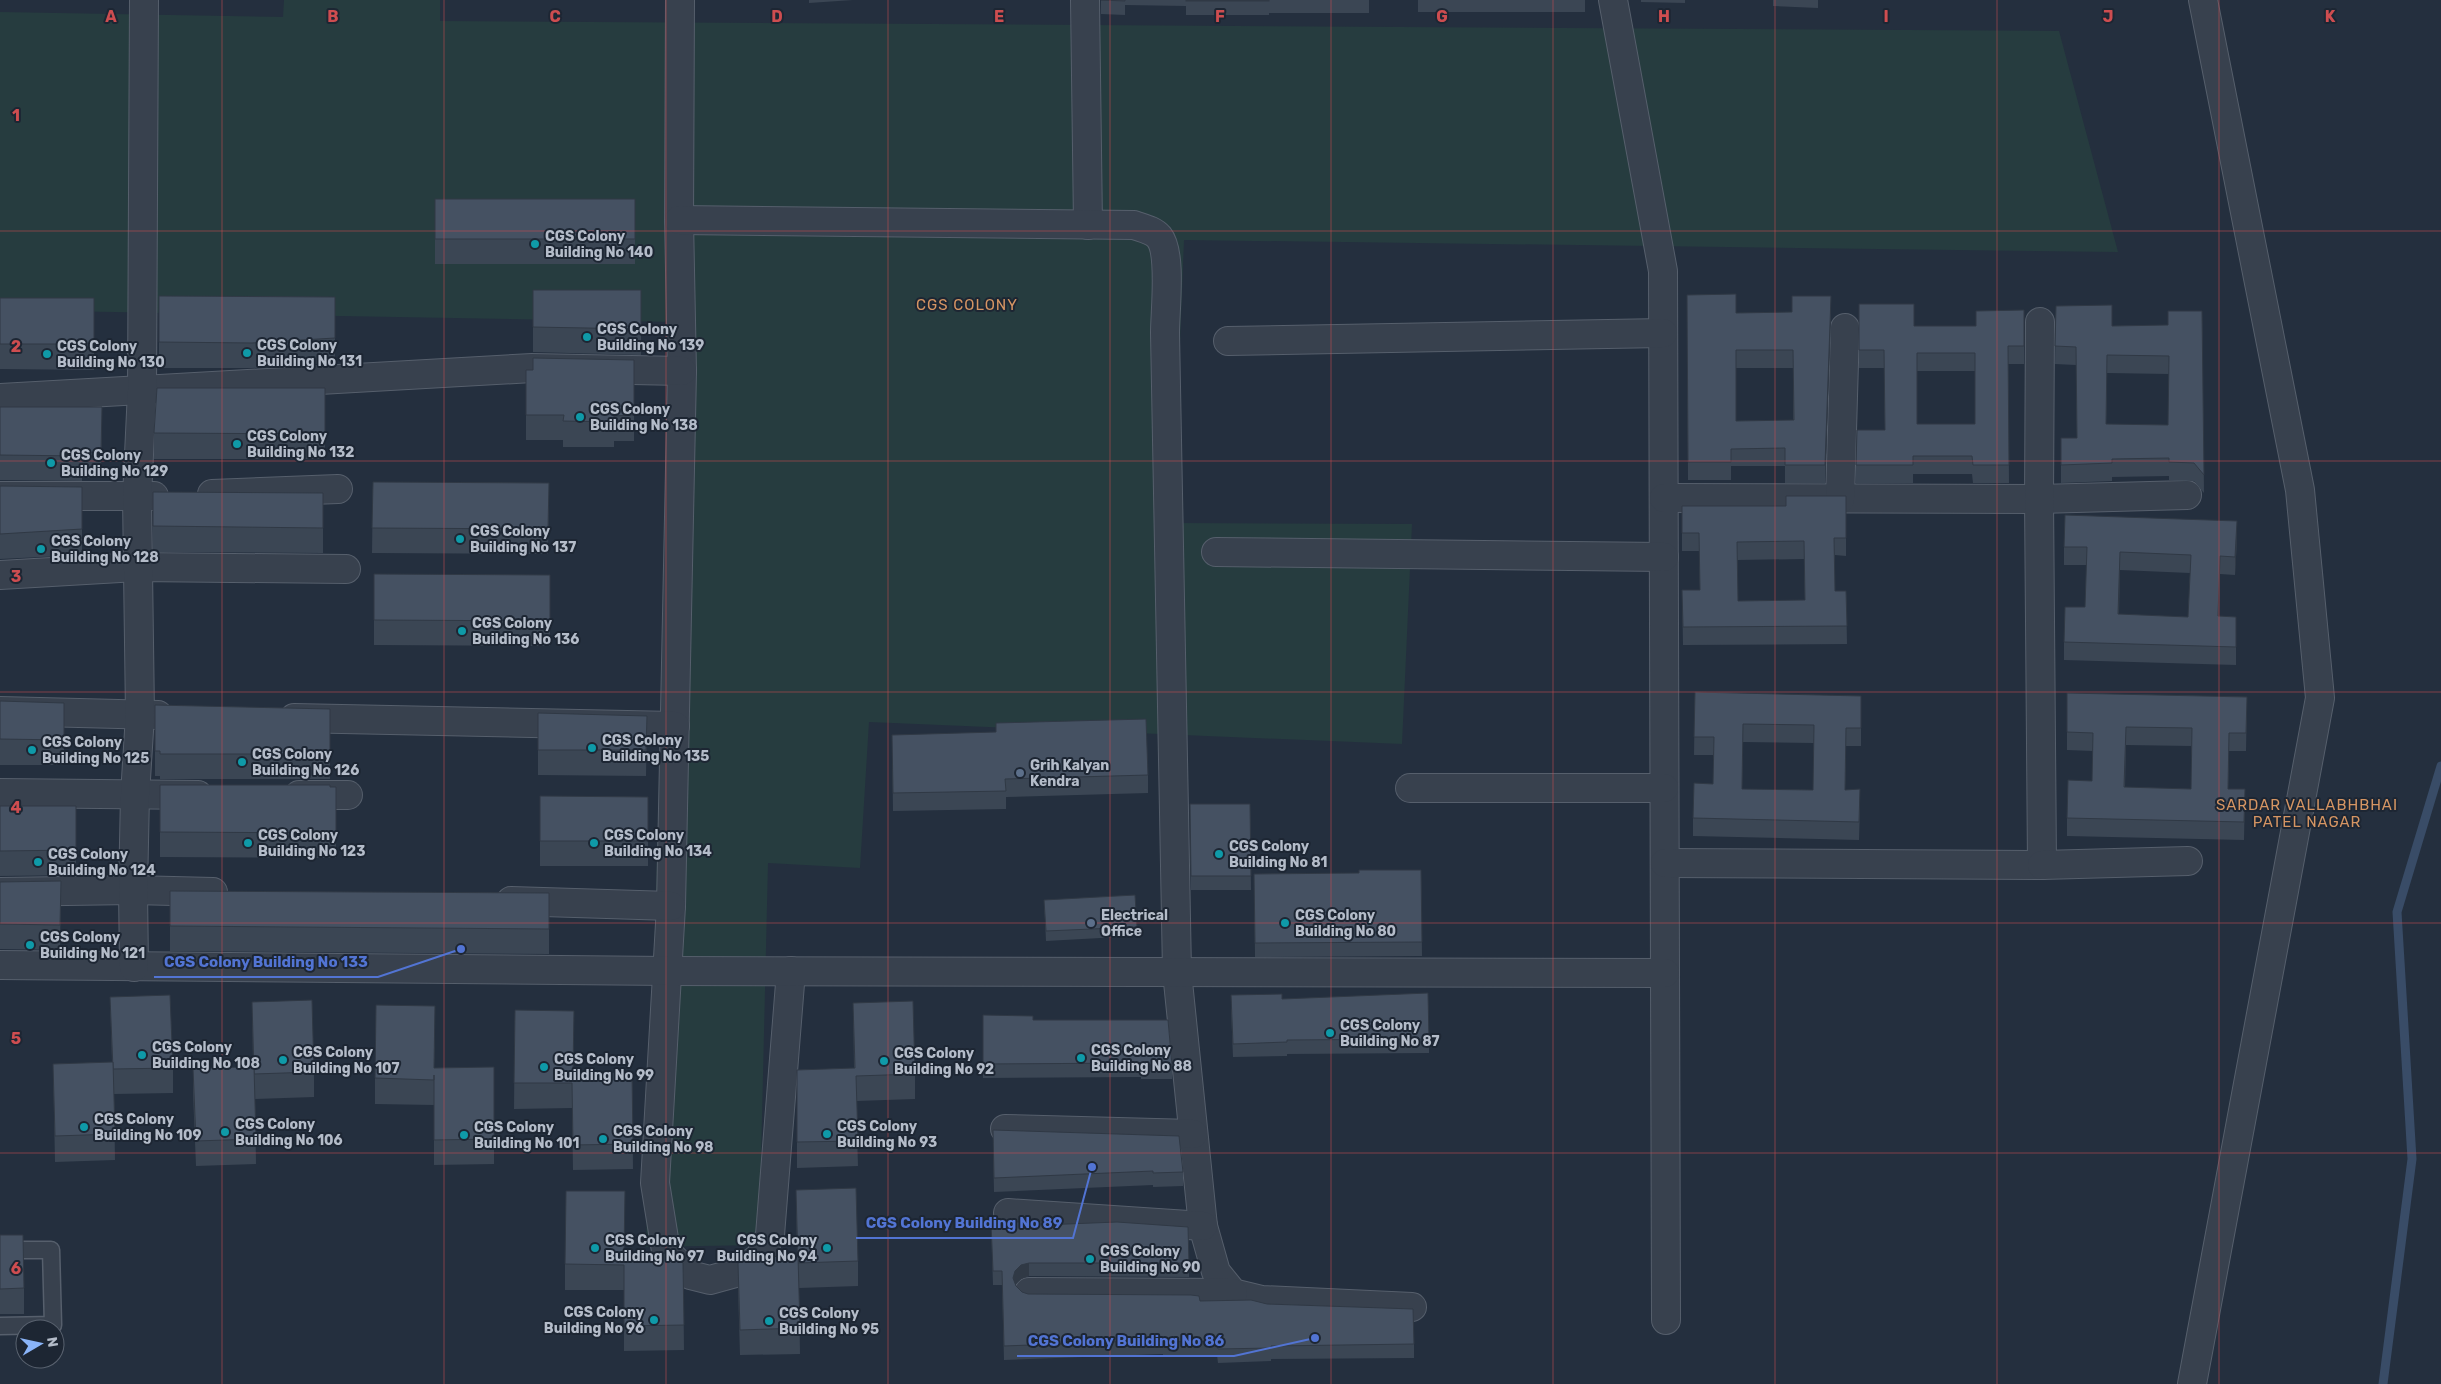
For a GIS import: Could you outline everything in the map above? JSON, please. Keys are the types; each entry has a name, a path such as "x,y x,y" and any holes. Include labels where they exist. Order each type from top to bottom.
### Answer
{"street":[{"path":"134,967 132,890 140,715 136,497 142,390 144,0"},
{"path":"680,0 679,220 682,371 671,906 655,1183 666,1252 690,1275 710,1280 739,1272 760,1257 770,1235 791,970"},
{"path":"1085,0 1088,225"},
{"path":"1613,0 1663,271 1666,1320"},
{"path":"2192,1384 2320,698 2300,490 2203,0"},
{"path":"679,220 1134,225 1153,232 1159,238 1166,252 1176,972 1202,1226 1216,1272 1233,1292"},
{"path":"2040,322 2039,499 2042,865"},
{"path":"1840,499 1845,328"},
{"path":"1228,342 1663,333"},
{"path":"0,398 532,368 682,371"},
{"path":"0,496 136,497 338,488"},
{"path":"1664,498 2039,499 2186,495"},
{"path":"1216,552 1664,557"},
{"path":"0,575 137,567 346,569"},
{"path":"0,711 180,716"},
{"path":"269,717 674,726"},
{"path":"1410,788 1664,788"},
{"path":"0,793 135,796 222,795"},
{"path":"270,795 348,795"},
{"path":"1664,863 2042,865 2188,861"},
{"path":"0,892 132,890 242,893"},
{"path":"482,900 671,906"},
{"path":"0,965 668,971 1664,973"},
{"path":"1005,1129 1193,1134"},
{"path":"1008,1213 1202,1226"},
{"path":"1029,1292 1233,1292 1262,1300 1412,1307"}],"lane":[{"path":"0,1250 51,1250 53,1325 0,1326"}],"green space":[{"path":"284,0 440,0 440,21 2059,31 2118,252 1184,240 1173,523 1412,524 1402,744 869,722 860,868 768,863 759,1245 646,1247 672,322 0,310 0,12 283,17"}],"building":[{"path":"1269,0 1269,1 1186,1"},
{"path":"435,199 635,199 635,239 435,239"},
{"path":"533,290 641,290 641,329 533,327"},
{"path":"1736,294 1736,313 1792,312 1792,296 1831,296 1825,465 1785,465 1785,448 1731,449 1731,462 1688,462 1687,295","holes":["1736,350 1793,350 1794,420 1736,421"]},
{"path":"159,296 335,297 335,338 252,343 159,342"},
{"path":"0,298 94,298 94,344 0,344"},
{"path":"1859,304 1914,304 1914,326 1976,326 1976,311 2024,310 2024,346 2008,346 2009,465 1973,465 1972,456 1913,456 1913,465 1856,465 1857,430 1885,430 1884,350 1859,350","holes":["1917,353 1975,353 1975,424 1917,424"]},
{"path":"2112,305 2112,326 2168,325 2168,311 2202,311 2204,475 2194,463 2169,462 2169,458 2112,459 2112,463 2061,465 2061,438 2077,438 2076,347 2055,346 2056,306","holes":["2107,355 2169,356 2168,425 2106,424"]},
{"path":"533,358 634,360 634,415 614,416 614,422 563,421 564,415 526,415 526,370 533,370"},
{"path":"157,388 325,388 325,434 154,433"},
{"path":"0,407 102,407 101,453 82,453 82,456 0,455"},
{"path":"373,482 549,483 548,529 372,528"},
{"path":"0,486 82,487 82,529 0,534"},
{"path":"153,492 323,493 323,528 153,526"},
{"path":"1786,496 1846,496 1846,538 1834,538 1835,591 1846,591 1847,626 1683,627 1682,590 1700,590 1699,533 1682,533 1682,506 1786,506","holes":["1804,541 1805,600 1738,601 1737,542"]},
{"path":"2065,515 2237,521 2235,557 2220,556 2218,616 2236,617 2236,647 2064,642 2065,607 2085,607 2087,547 2064,547","holes":["2120,552 2191,555 2188,617 2118,614"]},
{"path":"374,574 550,575 550,621 374,620"},
{"path":"1695,692 1861,696 1861,728 1846,728 1845,790 1860,789 1859,822 1693,818 1694,783 1713,784 1714,737 1694,737","holes":["1743,724 1814,725 1813,790 1742,789"]},
{"path":"2067,693 2247,697 2246,733 2229,733 2228,789 2245,789 2244,822 2067,818 2068,780 2092,781 2093,733 2067,732","holes":["2126,727 2192,728 2191,789 2124,787"]},
{"path":"0,701 64,703 64,740 0,739"},
{"path":"155,705 330,709 330,754 160,754 160,751 155,751"},
{"path":"538,713 647,716 646,750 538,750"},
{"name":"Grih Kalyan Kendra","path":"1146,719 1148,775 1005,779 1006,791 893,793 892,735 996,732 996,723"},
{"path":"160,785 330,785 330,787 336,787 336,833 160,832"},
{"path":"540,796 648,797 648,841 540,841"},
{"name":"CGS Colony Building No 81","path":"1190,804 1250,804 1251,876 1191,876"},
{"path":"0,806 76,806 76,850 0,851"},
{"path":"1359,870 1421,870 1422,942 1255,943 1254,874 1359,873"},
{"path":"61,881 60,925 0,924 0,882"},
{"path":"170,891 549,893 549,929 170,926"},
{"name":"Electrical Office","path":"1135,895 1137,927 1046,931 1044,900"},
{"name":"CGS Colony Building No 87","path":"1428,993 1429,1039 1287,1040 1287,1042 1233,1044 1231,995 1282,994 1282,999"},
{"name":"CGS Colony Building No 108","path":"170,995 173,1068 113,1069 110,997"},
{"name":"CGS Colony Building No 107","path":"312,1000 314,1072 254,1074 252,1002"},
{"path":"913,1001 915,1074 856,1076 858,1141 797,1142 797,1070 855,1068 853,1003"},
{"path":"376,1005 435,1006 434,1068 494,1067 494,1139 434,1140 434,1080 375,1078"},
{"path":"515,1010 574,1011 573,1073 632,1072 633,1144 573,1145 572,1083 514,1083"},
{"name":"CGS Colony Building No 88","path":"983,1015 1033,1016 1033,1020 1168,1020 1172,1065 1141,1065 1141,1063 983,1064"},
{"name":"CGS Colony Building No 109","path":"113,1062 115,1134 55,1136 53,1064"},
{"name":"CGS Colony Building No 106","path":"254,1067 256,1139 196,1141 193,1068"},
{"path":"993,1130 1179,1136 1183,1172 1153,1173 1153,1171 994,1178"},
{"name":"CGS Colony Building No 94","path":"856,1188 858,1261 798,1263 796,1190"},
{"path":"566,1191 625,1191 624,1254 671,1253 683,1263 684,1325 624,1326 624,1265 565,1264"},
{"path":"1042,1221 1042,1225 1117,1222 1188,1227 1189,1263 1029,1263 1021,1265 1015,1271 1013,1278 1016,1286 1022,1292 1028,1294 1191,1295 1199,1296 1200,1301 1251,1300 1267,1304 1413,1309 1414,1344 1271,1346 1271,1348 1218,1349 1217,1341 1163,1342 1163,1340 1004,1346 1002,1271 993,1271 991,1223"},
{"path":"0,1235 23,1235 24,1288 0,1289"},
{"name":"CGS Colony Building No 95","path":"798,1256 800,1328 740,1330 738,1263 752,1257"}],"waterway":[{"path":"2383,1384 2412,1159 2397,912 2441,766"}],"place":[{"name":"CGS Colony Building No 140","path":"535,244"},
{"name":"CGS Colony Building No 139","path":"587,337"},
{"name":"CGS Colony Building No 131","path":"247,353"},
{"name":"CGS Colony Building No 130","path":"47,354"},
{"name":"CGS Colony Building No 138","path":"580,417"},
{"name":"CGS Colony Building No 132","path":"237,444"},
{"name":"CGS Colony Building No 129","path":"51,463"},
{"name":"CGS Colony Building No 137","path":"460,539"},
{"name":"CGS Colony Building No 128","path":"41,549"},
{"name":"CGS Colony Building No 136","path":"462,631"},
{"name":"CGS Colony Building No 135","path":"592,748"},
{"name":"CGS Colony Building No 125","path":"32,750"},
{"name":"CGS Colony Building No 126","path":"242,762"},
{"name":"Grih Kalyan Kendra","path":"1020,773"},
{"name":"CGS Colony Building No 123","path":"248,843"},
{"name":"CGS Colony Building No 134","path":"594,843"},
{"name":"CGS Colony Building No 81","path":"1219,854"},
{"name":"CGS Colony Building No 124","path":"38,862"},
{"name":"Electrical Office","path":"1091,923"},
{"name":"CGS Colony Building No 80","path":"1285,923"},
{"name":"CGS Colony Building No 121","path":"30,945"},
{"name":"CGS Colony Building No 133","path":"461,949"},
{"name":"CGS Colony Building No 87","path":"1330,1033"},
{"name":"CGS Colony Building No 108","path":"142,1055"},
{"name":"CGS Colony Building No 88","path":"1081,1058"},
{"name":"CGS Colony Building No 107","path":"283,1060"},
{"name":"CGS Colony Building No 92","path":"884,1061"},
{"name":"CGS Colony Building No 99","path":"544,1067"},
{"name":"CGS Colony Building No 109","path":"84,1127"},
{"name":"CGS Colony Building No 106","path":"225,1132"},
{"name":"CGS Colony Building No 93","path":"827,1134"},
{"name":"CGS Colony Building No 101","path":"464,1135"},
{"name":"CGS Colony Building No 98","path":"603,1139"},
{"name":"CGS Colony Building No 89","path":"1092,1167"},
{"name":"CGS Colony Building No 97","path":"595,1248"},
{"name":"CGS Colony Building No 94","path":"827,1248"},
{"name":"CGS Colony Building No 90","path":"1090,1259"},
{"name":"CGS Colony Building No 96","path":"654,1320"},
{"name":"CGS Colony Building No 95","path":"769,1321"},
{"name":"CGS Colony Building No 86","path":"1315,1338"}],"district":[{"name":"CGS COLONY","path":"967,305"},
{"name":"SARDAR VALLABHBHAI PATEL NAGAR","path":"2307,814"}]}
